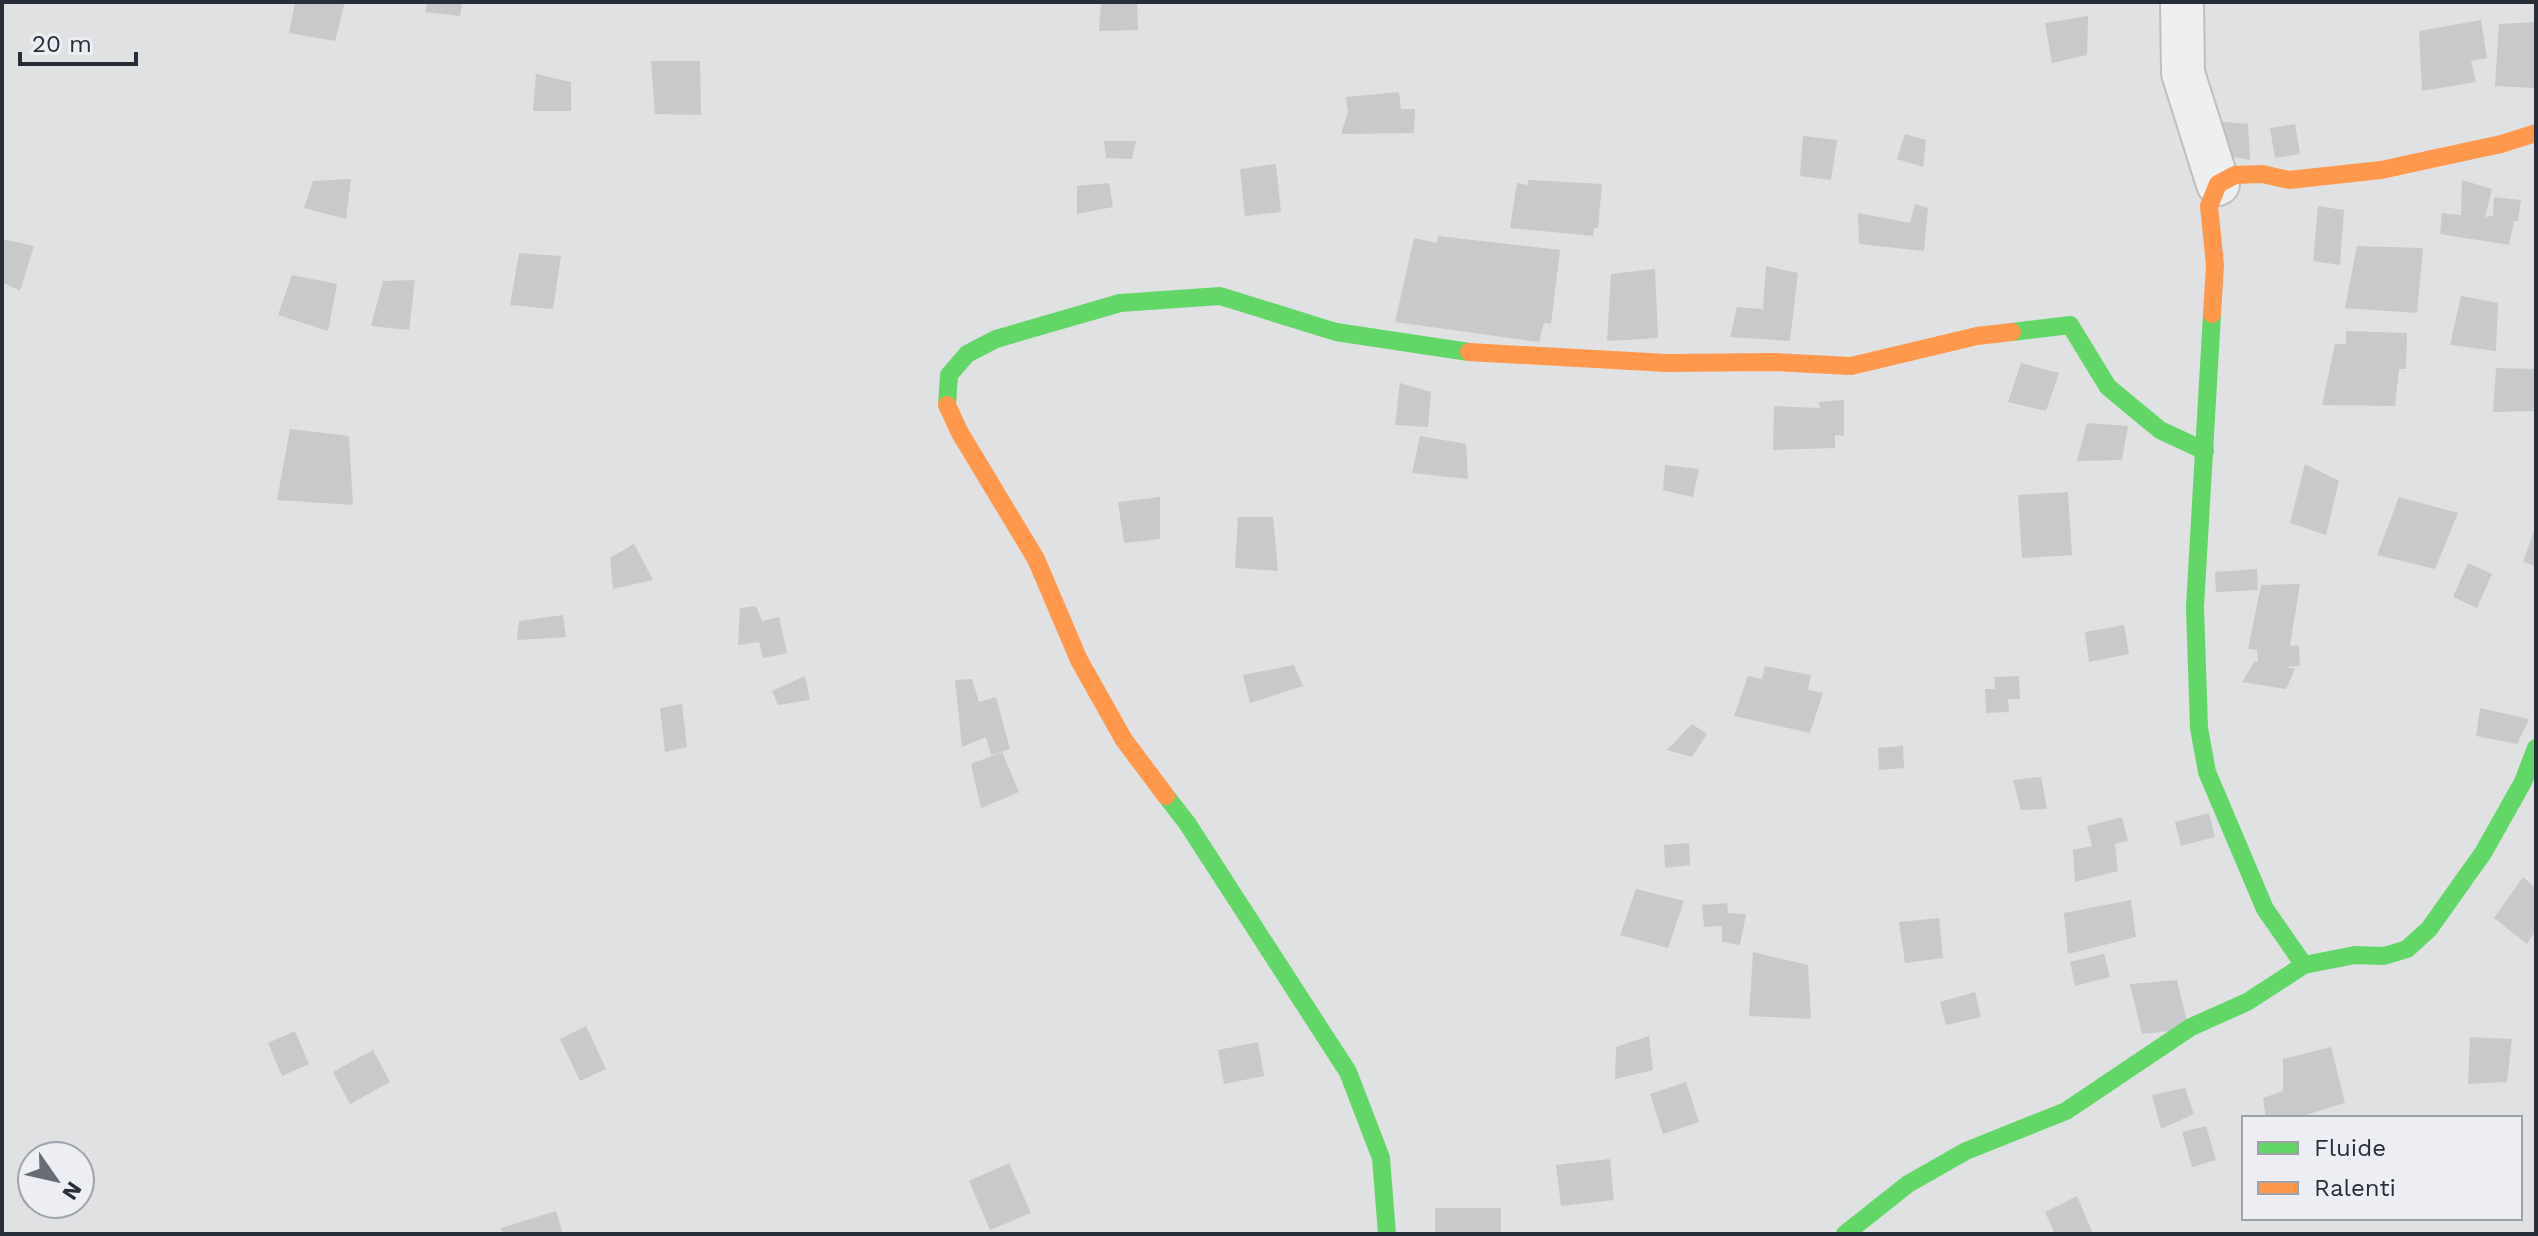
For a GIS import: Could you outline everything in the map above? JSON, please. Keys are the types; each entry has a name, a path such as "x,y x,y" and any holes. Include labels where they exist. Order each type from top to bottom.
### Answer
{"street":[{"path":"2182,2 2183,73 2218,184 2209,206 2215,265 2195,607 2199,728 2207,772 2265,909 2304,965"},
{"path":"2218,184 2235,175 2262,174 2289,180 2381,170 2501,144 2536,133"},
{"path":"1387,1234 1381,1158 1348,1072 1187,823 1124,740 1079,660 1036,559 960,433 945,401 949,375 967,354 996,339 1120,303 1220,296 1336,332 1454,351 1667,363 1773,362 1851,366 1977,336 2070,325 2108,387 2160,430 2205,451"},
{"path":"1845,1234 1908,1184 1966,1151 2066,1111 2191,1027 2247,1002 2304,965 2355,955 2384,956 2407,949 2429,929 2483,853 2523,782 2536,748"}],"building":[{"path":"295,2 345,2 335,41 289,33"},
{"path":"428,2 462,2 460,16 425,12"},
{"path":"1101,2 1137,2 1138,30 1099,31"},
{"path":"2088,16 2087,55 2052,63 2045,23"},
{"path":"2481,20 2487,58 2471,61 2476,82 2422,91 2419,31"},
{"path":"2536,22 2536,88 2495,86 2499,24"},
{"path":"651,61 700,61 701,115 655,114"},
{"path":"536,74 571,82 571,111 533,111"},
{"path":"1399,92 1401,109 1415,109 1414,133 1341,134 1348,112 1346,97"},
{"path":"2213,121 2248,124 2250,160 2219,154"},
{"path":"2295,124 2300,154 2275,158 2270,128"},
{"path":"1905,134 1926,140 1923,167 1897,159"},
{"path":"1803,136 1837,140 1831,180 1800,176"},
{"path":"1104,141 1136,141 1132,159 1106,158"},
{"path":"1276,164 1281,212 1245,216 1240,169"},
{"path":"351,179 346,219 304,208 313,181"},
{"path":"1528,180 1602,184 1598,228 1594,228 1593,236 1510,228 1517,183 1528,185"},
{"path":"2462,180 2492,189 2485,217 2493,216 2494,197 2521,200 2518,221 2514,221 2509,245 2440,234 2442,213 2461,215"},
{"path":"1109,183 1113,207 1077,214 1077,186"},
{"path":"1915,204 1928,208 1924,251 1859,244 1858,213 1910,223"},
{"path":"2318,206 2344,210 2340,265 2313,261"},
{"path":"1438,236 1560,250 1551,324 1544,323 1539,342 1395,322 1414,238 1437,243"},
{"path":"2,239 34,246 20,291 2,282"},
{"path":"2357,246 2423,248 2417,313 2345,308"},
{"path":"519,253 561,256 553,309 510,305"},
{"path":"1766,266 1798,273 1790,341 1730,337 1737,307 1763,309"},
{"path":"1655,269 1658,338 1607,341 1611,274"},
{"path":"292,275 337,284 328,331 278,315"},
{"path":"415,280 409,330 371,326 383,281"},
{"path":"2461,296 2498,303 2496,351 2450,345"},
{"path":"2346,331 2407,333 2406,369 2399,369 2395,406 2322,405 2335,344 2346,344"},
{"path":"2021,363 2059,373 2046,411 2008,402"},
{"path":"2496,368 2536,369 2536,411 2493,412"},
{"path":"1400,383 1431,392 1428,427 1395,425"},
{"path":"1844,400 1844,436 1835,435 1835,448 1773,450 1774,406 1820,408 1819,402"},
{"path":"2087,423 2128,426 2122,460 2077,461"},
{"path":"290,429 349,436 353,505 277,500"},
{"path":"1420,436 1466,444 1468,479 1412,473"},
{"path":"2305,464 2339,481 2326,535 2290,523"},
{"path":"1665,465 1699,469 1693,497 1663,490"},
{"path":"2068,492 2072,555 2022,558 2018,495"},
{"path":"1160,497 1160,539 1124,543 1118,502"},
{"path":"2399,497 2458,513 2435,569 2377,555"},
{"path":"1238,517 1273,517 1278,571 1235,568"},
{"path":"2536,525 2536,566 2523,562"},
{"path":"634,544 653,580 613,589 610,558"},
{"path":"2468,563 2492,574 2477,608 2453,597"},
{"path":"2257,569 2258,590 2216,592 2215,572"},
{"path":"2300,584 2290,646 2299,645 2300,666 2285,667 2295,669 2286,689 2242,682 2255,661 2258,662 2257,650 2248,649 2261,585"},
{"path":"756,606 762,621 779,617 787,653 763,658 759,642 738,645 740,608"},
{"path":"563,615 566,637 517,640 519,621"},
{"path":"2124,625 2129,654 2089,662 2085,632"},
{"path":"1294,665 1303,686 1250,703 1243,675"},
{"path":"1765,666 1811,675 1808,690 1823,693 1810,733 1734,716 1748,676 1762,679"},
{"path":"805,676 810,700 778,705 772,691"},
{"path":"2019,676 2020,699 2008,699 2009,712 1986,713 1985,689 1995,689 1994,677"},
{"path":"972,679 979,702 996,697 1010,749 991,755 986,737 962,747 955,680"},
{"path":"682,704 687,747 665,752 660,708"},
{"path":"2480,708 2529,719 2517,744 2476,736"},
{"path":"1692,724 1707,734 1692,757 1667,750"},
{"path":"1903,746 1904,768 1879,770 1878,748"},
{"path":"1002,752 1019,792 981,808 971,764"},
{"path":"2041,777 2047,809 2021,810 2013,780"},
{"path":"2209,813 2215,837 2181,846 2175,822"},
{"path":"2122,817 2128,841 2115,844 2118,871 2075,882 2073,850 2092,846 2087,826"},
{"path":"1689,843 1690,865 1665,868 1664,845"},
{"path":"2523,877 2536,888 2536,930 2527,944 2494,918"},
{"path":"1636,889 1684,901 1668,948 1620,935"},
{"path":"2131,900 2136,937 2068,954 2064,913"},
{"path":"1727,903 1728,913 1746,914 1740,945 1722,942 1722,926 1704,927 1702,905"},
{"path":"1939,918 1943,958 1905,963 1899,922"},
{"path":"1753,952 1808,965 1811,1019 1749,1016"},
{"path":"2104,954 2110,977 2075,986 2070,962"},
{"path":"2177,980 2189,1029 2142,1034 2130,984"},
{"path":"1975,992 1981,1017 1946,1025 1940,1002"},
{"path":"586,1026 606,1069 580,1081 560,1039"},
{"path":"295,1031 309,1064 282,1076 268,1043"},
{"path":"1649,1036 1653,1070 1615,1079 1616,1047"},
{"path":"2470,1037 2512,1039 2507,1082 2468,1084"},
{"path":"1258,1042 1264,1076 1224,1084 1218,1050"},
{"path":"2331,1047 2345,1103 2303,1116 2266,1116 2263,1098 2283,1091 2283,1059"},
{"path":"373,1050 390,1082 350,1104 333,1072"},
{"path":"1686,1082 1699,1122 1663,1134 1650,1094"},
{"path":"2185,1088 2194,1114 2161,1129 2152,1095"},
{"path":"2206,1126 2216,1160 2192,1167 2182,1132"},
{"path":"1610,1159 1614,1200 1561,1206 1556,1165"},
{"path":"1009,1163 1031,1213 990,1230 969,1181"},
{"path":"2077,1196 2093,1234 2055,1234 2045,1212"},
{"path":"1435,1208 1501,1208 1501,1234 1435,1234"},
{"path":"556,1211 563,1234 503,1234 501,1228"}],"traffic: fast":[{"path":"947,405 949,375 967,354 996,339 1120,303 1220,296 1336,332 1469,352"},
{"path":"2212,314 2195,607 2199,728 2207,772 2265,909 2304,965"},
{"path":"2012,332 2070,325 2108,387 2160,430 2205,451"},
{"path":"1845,1234 1908,1184 1966,1151 2066,1111 2191,1027 2247,1002 2304,965 2355,955 2384,956 2407,949 2429,929 2483,853 2523,782 2536,748"},
{"path":"1166,796 1187,823 1348,1072 1381,1158 1387,1234"}],"traffic: slow":[{"path":"2212,314 2215,265 2209,206 2218,184 2235,175 2262,174 2289,180 2381,170 2501,144 2536,133"},
{"path":"1469,352 1667,363 1773,362 1851,366 1977,336 2012,332"},
{"path":"947,405 960,433 1036,559 1079,660 1124,740 1166,796"}]}
